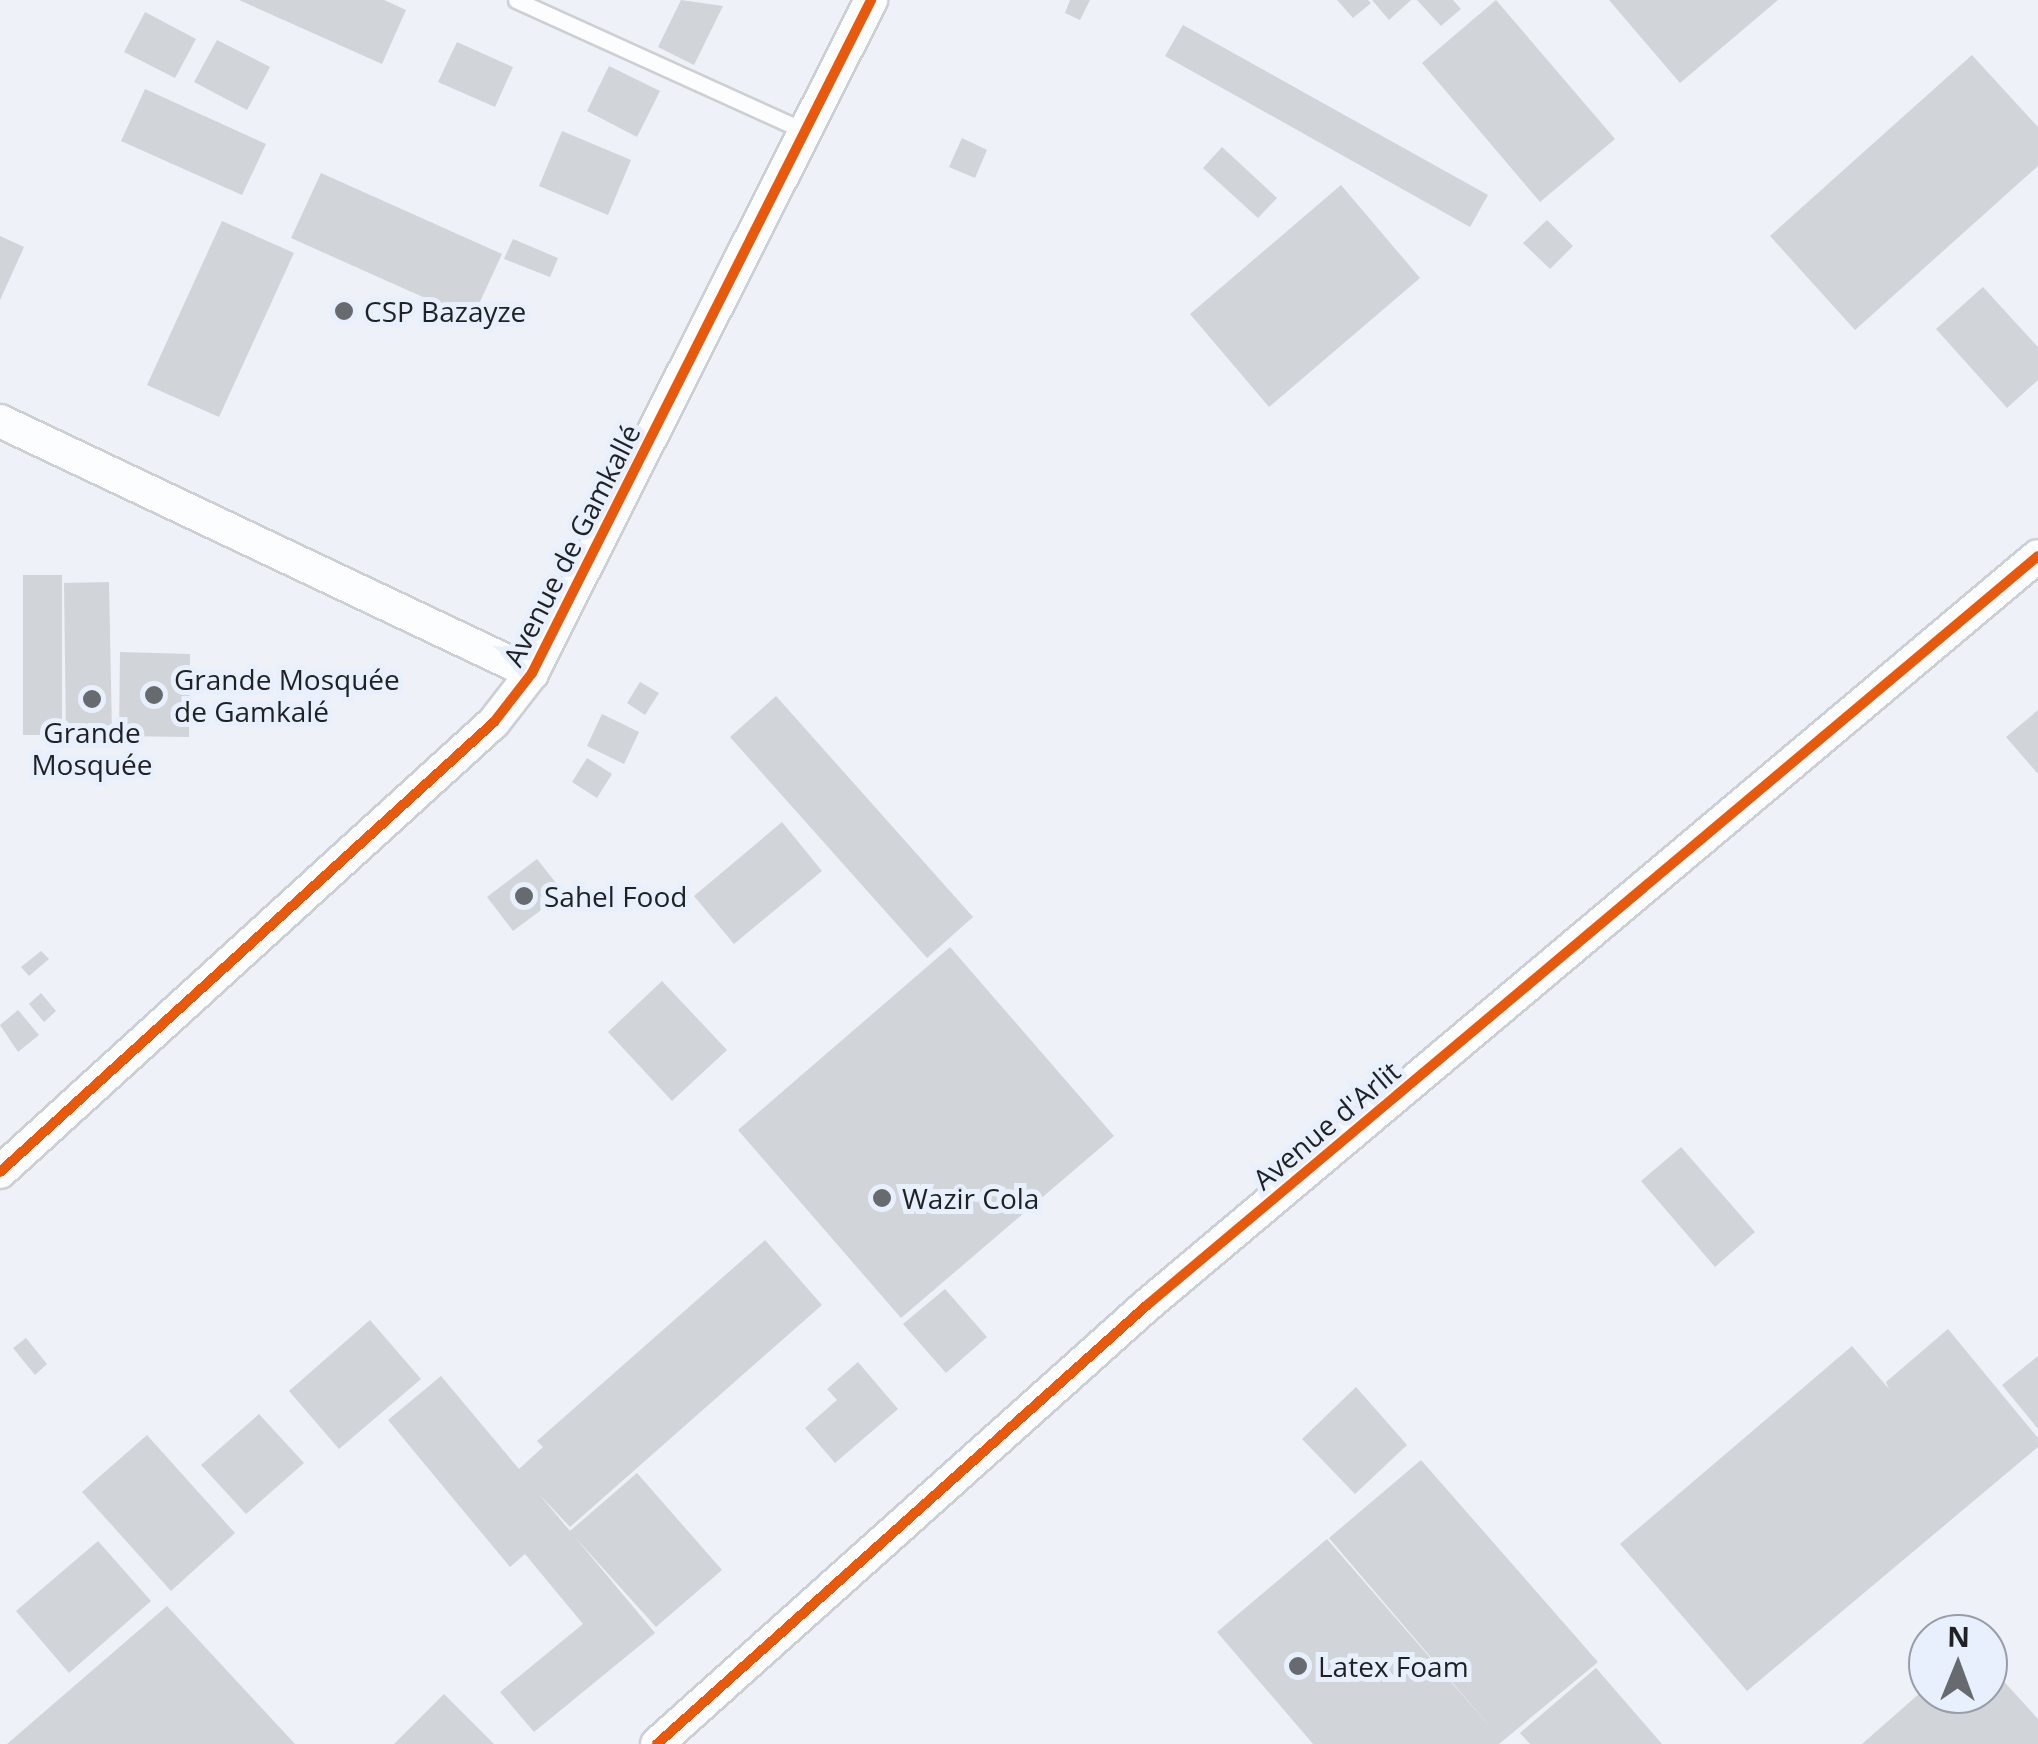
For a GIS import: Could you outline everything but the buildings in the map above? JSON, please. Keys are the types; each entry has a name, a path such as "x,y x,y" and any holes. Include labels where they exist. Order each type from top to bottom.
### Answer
{"street":[{"name":"Avenue de Gamkallé","path":"0,1172 494,722 532,673 871,0"},
{"path":"0,422 532,673"},
{"name":"Avenue d'Arlit","path":"657,1744 1146,1306 2038,556"}],"lane":[{"path":"516,0 805,131"}],"cycle path":[{"path":"0,1172 494,722 532,673 871,0"},
{"path":"657,1744 1146,1306 2038,556"}],"place":[{"name":"CSP Bazayze","path":"344,311"},
{"name":"Grande Mosquée de Gamkalé","path":"154,695"},
{"name":"Grande Mosquée","path":"92,699"},
{"name":"Sahel Food","path":"524,896"},
{"name":"Wazir Cola","path":"882,1198"},
{"name":"Latex Foam","path":"1298,1666"}]}
